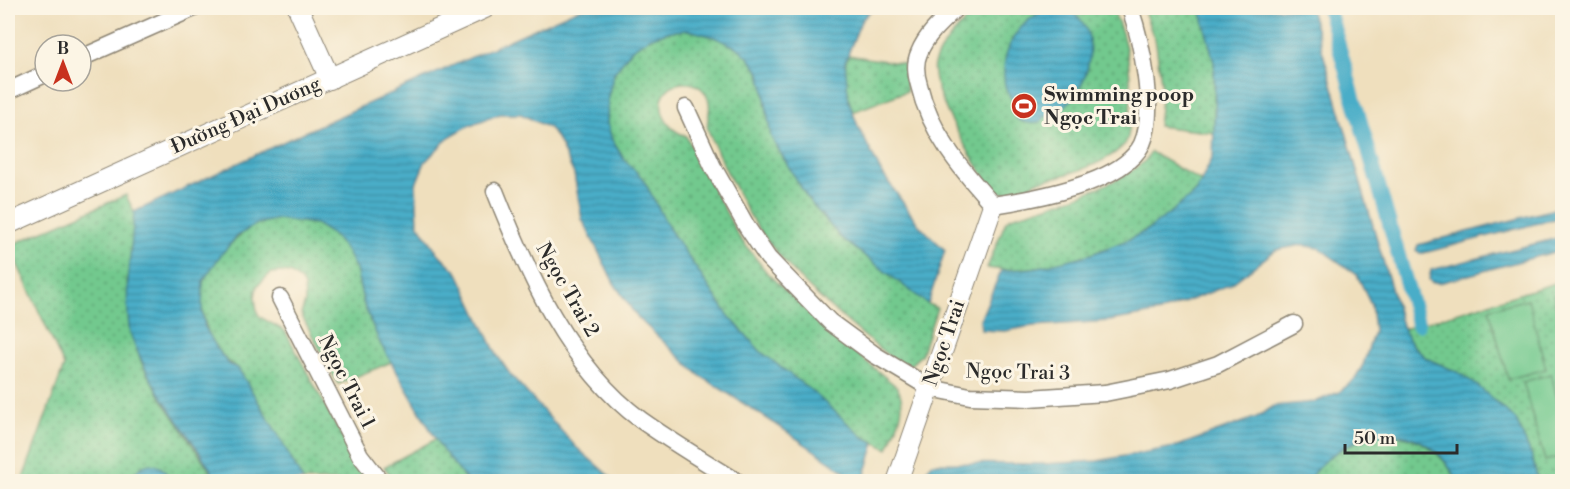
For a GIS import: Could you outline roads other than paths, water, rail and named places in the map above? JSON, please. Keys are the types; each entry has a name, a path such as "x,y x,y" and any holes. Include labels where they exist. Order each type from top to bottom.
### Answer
{"street":[{"path":"93,53 194,8"},
{"path":"298,8 330,79"},
{"name":"Đường Đại Dương","path":"8,224 485,8"},
{"path":"956,8 927,38 918,54 917,78 933,127 965,174 993,205 1034,199 1078,187 1118,167 1134,155 1142,143 1148,103 1144,64 1130,8"},
{"path":"8,91 33,80"},
{"name":"Ngọc Trai 3","path":"686,108 713,167 747,227 768,258 830,322 875,355 930,388 970,396 1029,398 1106,393 1170,381 1218,364 1294,324"},
{"name":"Ngọc Trai 2","path":"495,190 536,285 565,337 603,386 640,419 738,482"},
{"name":"Ngọc Trai","path":"897,482 993,205"},
{"name":"Ngọc Trai 1","path":"280,298 360,456 381,482"}],"water":[{"path":"581,8 873,8 861,21 845,62 849,102 880,170 918,224 945,250 928,304 840,237 808,199 771,137 760,73 738,48 714,37 689,30 671,31 649,38 632,49 614,73 608,96 607,123 612,140 623,158 643,179 670,230 728,315 760,351 813,392 862,436 875,443 863,481 855,481 774,423 699,375 637,317 614,283 582,219 574,174 557,138 549,128 521,114 500,114 470,125 449,137 425,162 416,184 418,223 437,252 458,273 497,355 510,374 576,447 615,481 467,481 441,448 380,343 364,305 356,269 345,249 333,235 316,224 278,219 257,224 237,236 220,256 203,281 202,312 205,327 218,350 230,365 238,368 303,481 217,481 155,386 131,336 127,298 134,212 298,135"},
{"path":"1052,8 1071,12 1083,23 1089,39 1089,57 1085,76 1076,94 1064,108 1043,117 1039,122 1027,123 1018,120 1015,104 1006,89 1005,60 1008,48 1021,28 1029,20"},
{"path":"1200,8 1310,8 1403,329 1412,345 1426,358 1459,373 1478,386 1516,420 1532,457 1538,481 1457,481 1447,464 1435,451 1407,436 1392,434 1358,441 1341,449 1323,463 1308,481 923,481 932,463 1044,464 1097,461 1175,447 1257,417 1274,406 1315,402 1339,392 1354,380 1363,365 1374,331 1371,304 1357,275 1319,248 1301,245 1276,250 1231,284 1160,312 1109,321 1033,326 1005,331 981,330 980,320 1001,271 1035,268 1092,254 1130,239 1149,229 1196,192 1213,156 1215,104 1214,62"},
{"path":"1562,207 1562,217 1420,254 1416,250 1418,245"},
{"path":"1562,237 1562,250 1439,283 1429,280 1431,270"},
{"path":"150,464 163,469 168,481 133,481 138,470"}],"waterway":[{"path":"1328,8 1418,324"}],"place":[{"name":"Swimming poop Ngọc Trai","path":"1024,106"}]}
